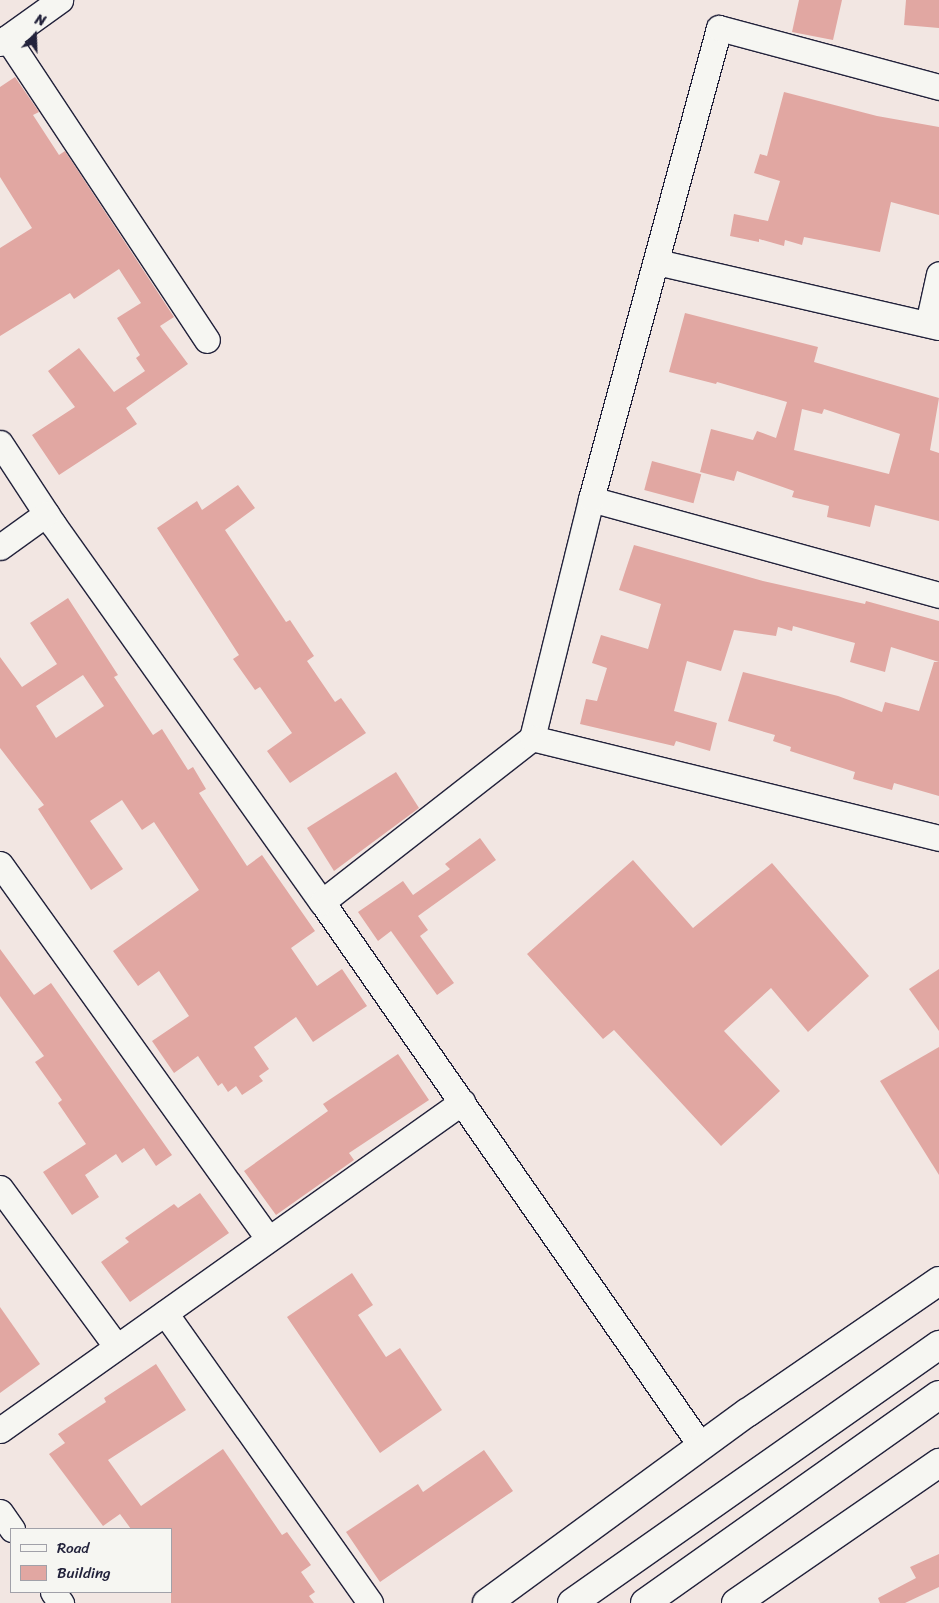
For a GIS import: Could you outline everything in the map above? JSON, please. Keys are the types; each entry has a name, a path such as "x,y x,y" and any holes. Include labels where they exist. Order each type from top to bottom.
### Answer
{"main road":[{"path":"487,1603 701,1446 939,1281"},
{"path":"572,1603 939,1345"},
{"path":"645,1603 939,1394"},
{"path":"822,1429 840,1465"},
{"path":"736,1603 939,1463"}],"street":[{"path":"60,0 4,40 207,340"},
{"path":"322,902 532,738 591,499 658,262 719,28 939,87"},
{"path":"658,262 934,325 939,274"},
{"path":"0,443 46,514 322,902 701,1446"},
{"path":"591,499 939,594"},
{"path":"0,547 46,514"},
{"path":"532,738 939,838"},
{"path":"0,864 268,1239"},
{"path":"0,1430 462,1102"},
{"path":"0,1188 117,1347"},
{"path":"165,1312 370,1603"},
{"path":"0,1512 11,1528"}],"building":[{"path":"799,0 842,0 833,40 792,32"},
{"path":"906,0 939,0 939,28 904,25"},
{"path":"15,77 39,112 33,115 59,155 65,151 174,317 160,326 188,364 126,408 137,424 59,475 32,435 75,407 48,371 79,348 114,392 145,371 136,358 140,355 117,318 141,303 119,269 74,299 70,293 0,336 0,248 32,228 0,177 0,87"},
{"path":"784,92 877,116 939,127 939,215 891,202 880,252 804,237 802,245 785,240 784,246 759,239 759,242 730,236 734,214 768,221 780,181 754,173 760,154 767,156"},
{"path":"685,313 818,347 814,362 939,398 930,450 939,453 939,521 875,505 870,527 827,517 829,506 792,497 794,491 737,471 734,481 700,472 711,429 753,440 757,431 776,438 787,402 717,382 716,384 669,372","holes":["802,409 822,414 824,409 900,434 889,474 794,450"]},
{"path":"652,461 701,474 693,503 644,490"},
{"path":"238,485 255,508 225,530 286,622 290,620 314,656 307,661 335,702 341,698 366,733 290,783 267,751 292,733 260,687 255,690 233,659 239,655 157,528 197,501 202,510"},
{"path":"634,545 763,581 865,604 866,601 939,621 939,662 891,647 885,672 850,662 855,643 793,626 792,631 778,627 776,636 734,630 721,671 687,661 674,711 717,723 710,751 676,741 674,746 580,724 586,699 597,701 607,668 592,663 601,635 648,649 661,604 619,590"},
{"path":"68,598 118,675 114,677 153,735 162,729 188,770 193,767 206,789 199,793 247,866 262,855 315,931 291,948 317,986 342,969 367,1006 313,1042 296,1017 254,1047 269,1069 259,1076 263,1081 242,1095 236,1086 228,1092 222,1083 218,1086 198,1056 174,1073 152,1041 189,1016 159,971 138,986 113,951 199,890 154,822 142,830 122,800 90,821 123,869 91,890 38,809 44,805 0,748 0,657 22,687 57,664 30,623","holes":["83,675 104,706 56,738 36,706"]},
{"path":"934,662 939,662 939,796 894,783 892,790 853,779 855,772 790,751 791,747 773,741 775,735 728,721 743,672 838,696 882,712 885,702 919,711"},
{"path":"396,772 419,808 334,871 307,828"},
{"path":"480,838 496,860 418,916 428,930 420,936 454,983 437,995 391,931 378,941 358,912 403,881 413,895 450,869 445,864"},
{"path":"633,860 693,928 772,863 869,976 808,1032 771,988 724,1031 780,1091 721,1146 614,1030 603,1039 527,954"},
{"path":"0,949 34,995 51,983 172,1155 156,1166 144,1148 122,1163 116,1154 85,1175 99,1197 72,1215 43,1172 86,1144 58,1103 62,1100 35,1062 44,1056 0,996"},
{"path":"939,969 939,1031 909,989"},
{"path":"939,1047 939,1175 880,1081"},
{"path":"398,1054 429,1100 349,1153 354,1160 276,1215 244,1171 328,1111 323,1104"},
{"path":"200,1193 229,1233 130,1302 101,1262 129,1242 125,1238 174,1204 178,1208"},
{"path":"352,1273 373,1305 358,1315 386,1357 400,1348 442,1410 380,1453 287,1317"},
{"path":"0,1307 40,1364 0,1393"},
{"path":"156,1364 186,1410 108,1460 141,1506 223,1449 282,1535 287,1532 311,1565 301,1572 315,1592 309,1596 314,1603 171,1603 172,1528 130,1528 120,1514 103,1526 49,1454 65,1443 58,1434 106,1402 104,1398"},
{"path":"484,1450 513,1491 380,1582 346,1532 418,1484 423,1492"},
{"path":"939,1554 939,1587 905,1603 880,1603 878,1598 916,1578 910,1567"}]}
